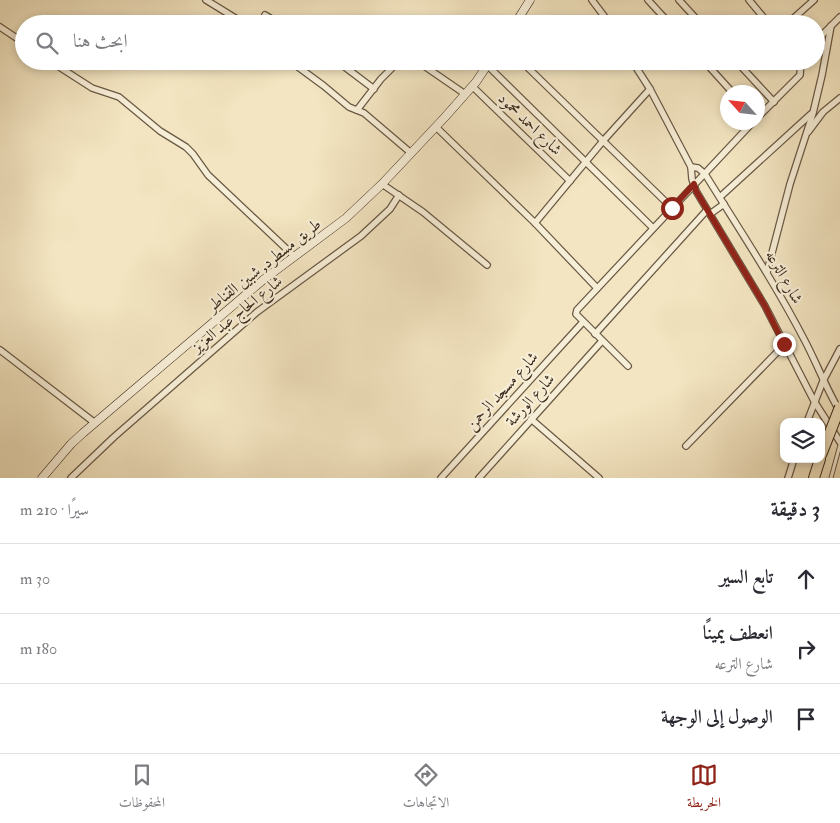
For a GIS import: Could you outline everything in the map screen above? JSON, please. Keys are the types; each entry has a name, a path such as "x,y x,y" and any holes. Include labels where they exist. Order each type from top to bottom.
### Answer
{"highway":[{"path":"825,446 840,407"},
{"path":"814,478 819,463"}],"main road":[{"path":"521,15 530,0"},
{"name":"طريق مسطرد, شبين القناطر","path":"42,478 71,444 95,423 294,256 346,218 384,185 472,86 484,70"}],"street":[{"path":"206,0 230,15"},
{"path":"592,0 603,15"},
{"path":"648,0 662,15"},
{"path":"679,0 693,15"},
{"path":"749,0 762,15"},
{"path":"797,15 814,0"},
{"path":"825,32 840,17"},
{"path":"825,59 831,26"},
{"path":"0,27 15,37"},
{"path":"64,70 92,88 120,97 160,131 186,147 208,175 294,256"},
{"path":"302,70 349,107 364,113 412,153"},
{"path":"349,70 374,89"},
{"path":"357,110 391,70"},
{"path":"430,70 464,94"},
{"path":"496,70 653,228"},
{"path":"530,70 672,208"},
{"name":"شارع الترعه","path":"638,70 691,166 692,179 708,212 765,306 814,401 840,443"},
{"path":"712,70 726,85"},
{"path":"744,70 774,102"},
{"path":"765,110 800,75 800,70"},
{"path":"767,272 790,184 813,112 823,70"},
{"name":"شارع احمد محمود","path":"472,86 570,181"},
{"path":"535,223 603,141 650,89"},
{"path":"805,136 823,112 840,98"},
{"path":"720,198 813,112"},
{"path":"436,127 535,223 597,288"},
{"path":"628,366 576,314 577,310 745,130"},
{"name":"شارع الترعه","path":"691,166 698,168 705,174 767,272 840,411"},
{"path":"384,185 423,212 486,265"},
{"name":"شارع الحاج عبد العزيز","path":"71,478 114,437 257,312 362,236 390,209 397,194"},
{"path":"595,334 708,212 724,204"},
{"name":"شارع مسجد الرحمن","path":"441,478 584,322"},
{"name":"شارع الورشة","path":"479,478 602,341"},
{"path":"686,446 784,344"},
{"path":"808,418 823,381 840,348"},
{"path":"0,350 95,423"},
{"path":"531,419 599,478"},
{"path":"788,478 793,463"}],"lane":[{"path":"831,478 840,443"}],"route":[{"path":"672,208 694,184 696,191 765,306 784,344"}]}
